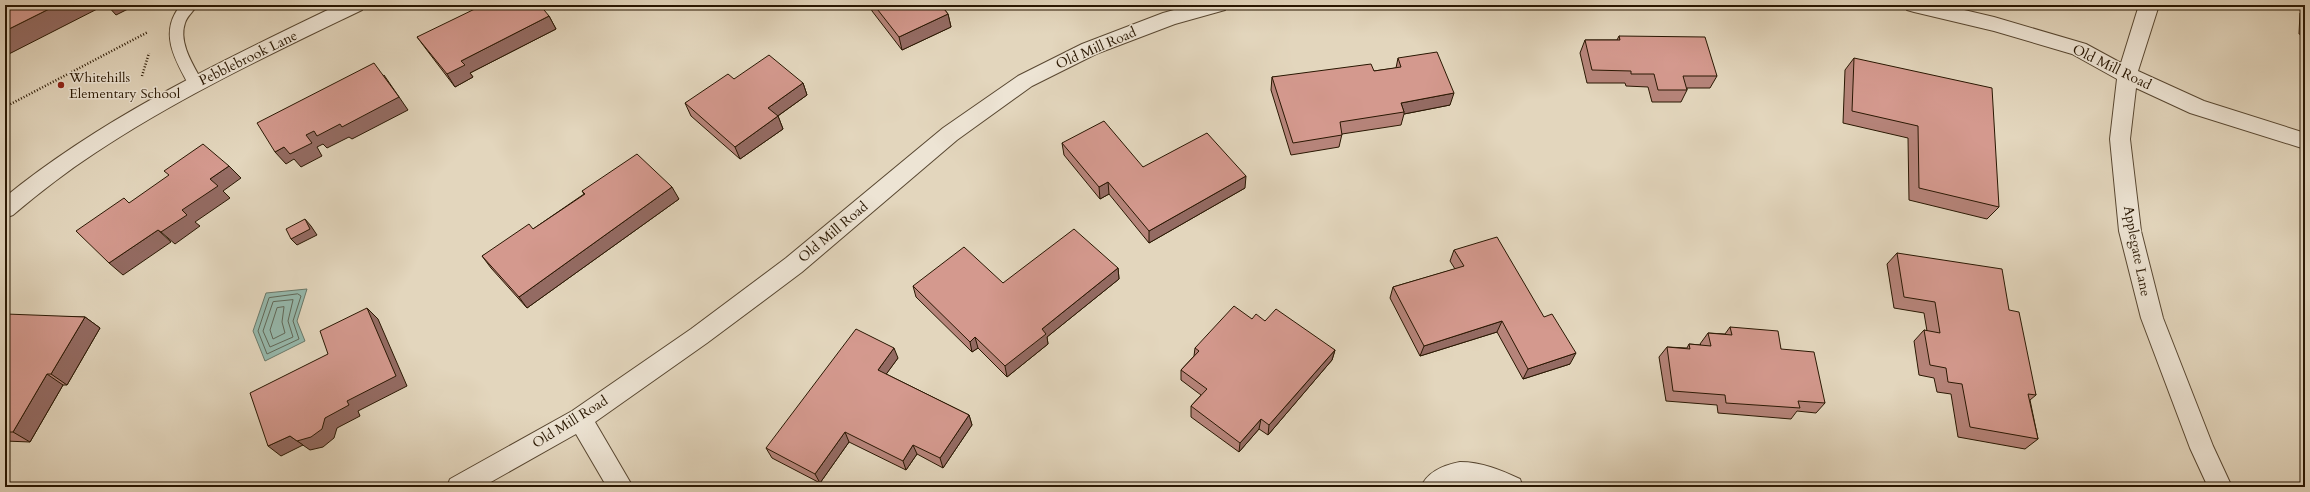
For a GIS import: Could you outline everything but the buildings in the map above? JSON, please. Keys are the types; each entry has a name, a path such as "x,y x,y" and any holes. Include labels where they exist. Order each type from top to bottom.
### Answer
{"street":[{"name":"Pebblebrook Lane","path":"5,209 29,188 102,135 195,83 355,5"},
{"name":"Old Mill Road","path":"459,487 580,419 699,336 794,265 950,134 1025,81 1089,48 1170,18 1218,5"},
{"name":"Old Mill Road","path":"1914,5 1994,24 2079,49 2128,75 2197,107 2305,141"},
{"name":"Applegate Lane","path":"2149,5 2128,75 2120,139 2130,232 2152,318 2202,448 2220,487"},
{"path":"580,419 621,487"},
{"path":"1433,487 1446,475 1472,472 1494,478 1511,487"}],"lane":[{"path":"190,5 175,24 176,43 195,83"}],"path":[{"path":"5,107 152,30"}],"water":[{"path":"307,289 297,321 305,341 265,361 253,331 266,293"}],"place":[{"name":"Whitehills Elementary School","path":"61,85"}]}
